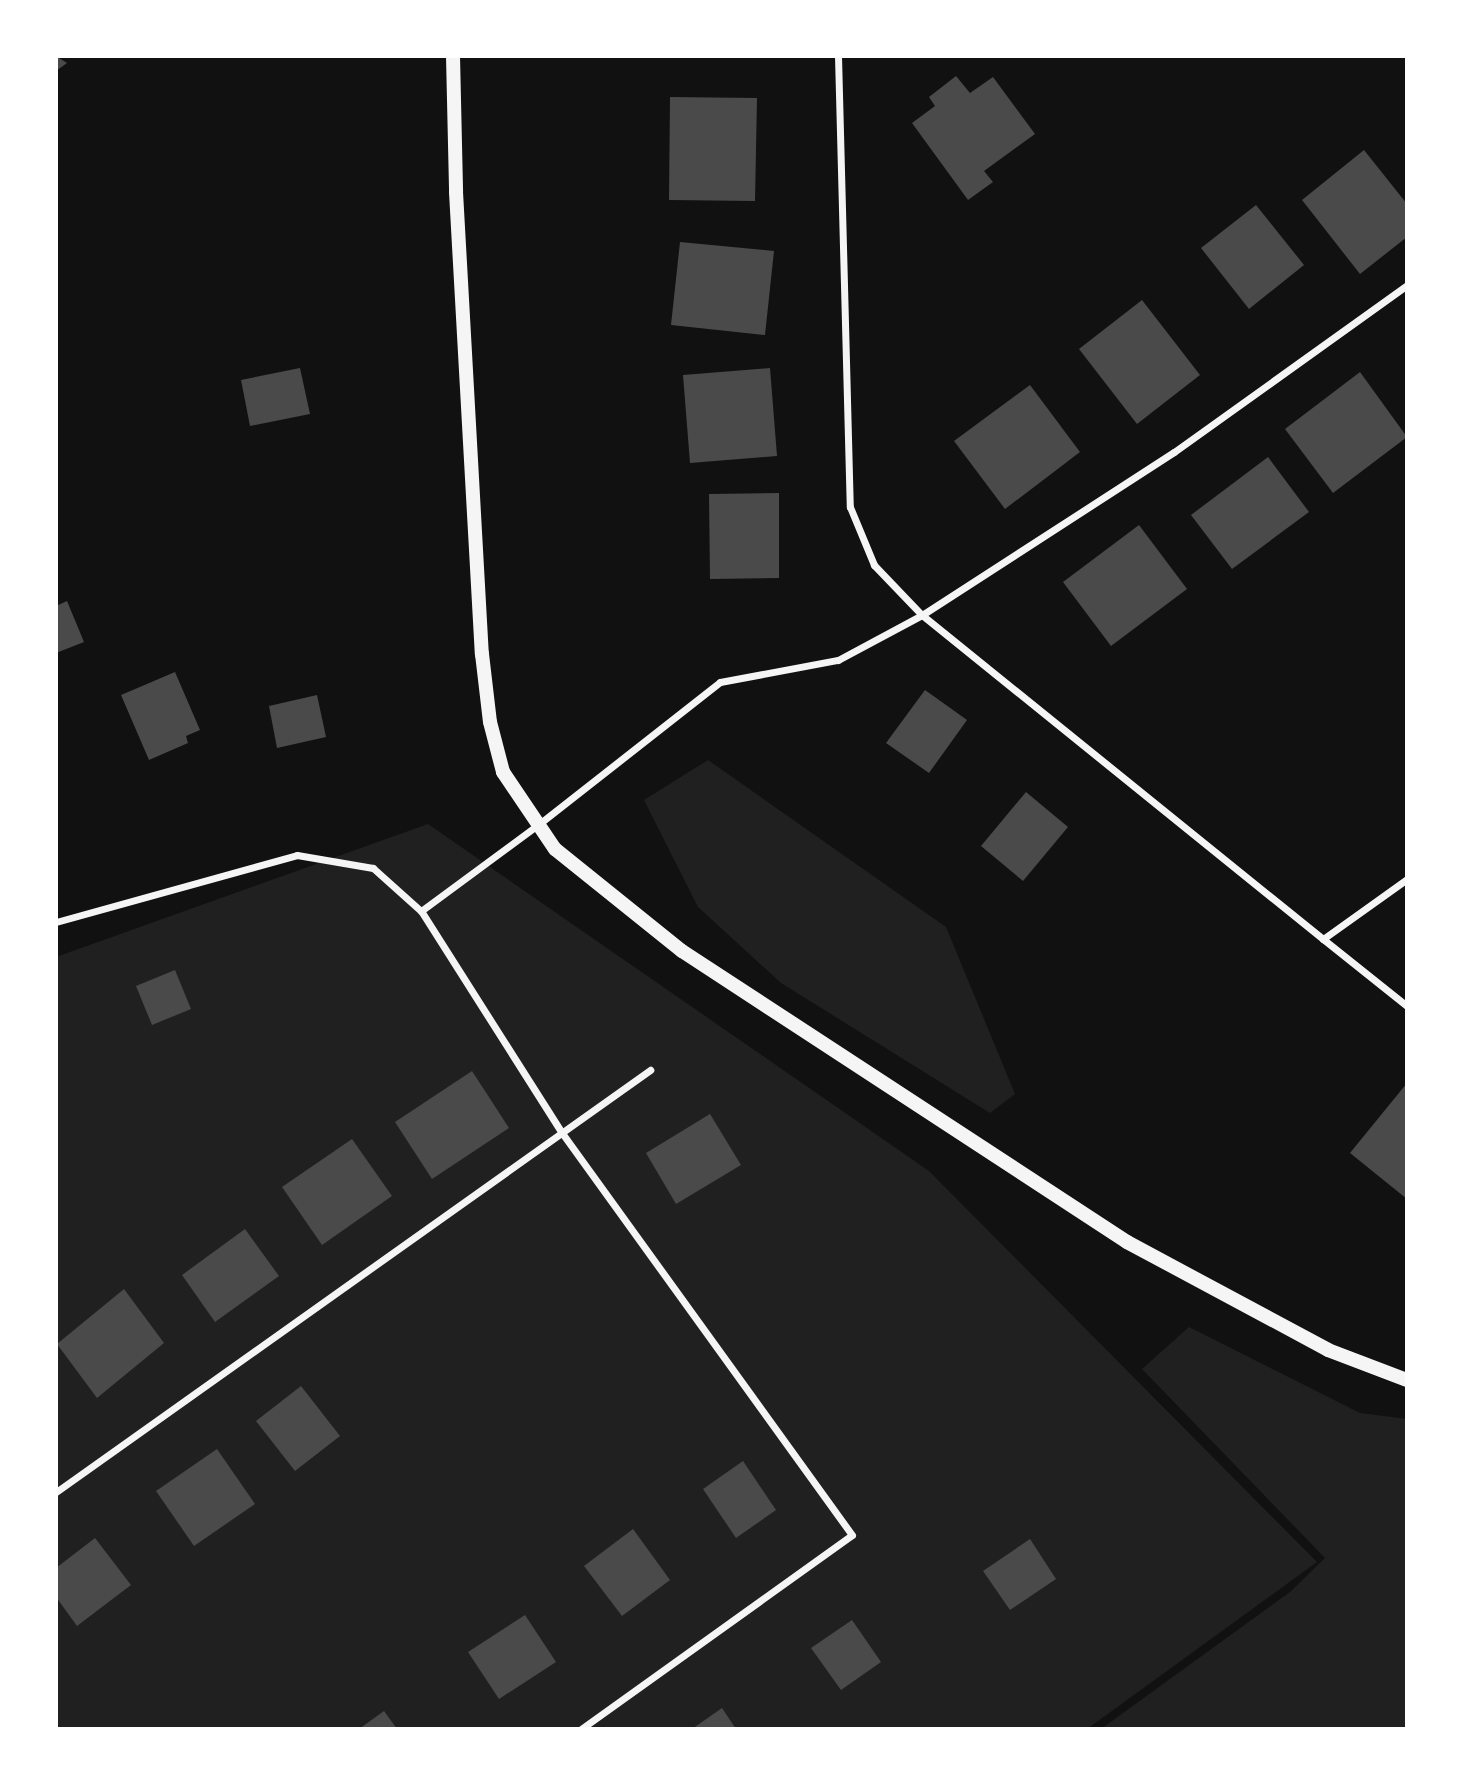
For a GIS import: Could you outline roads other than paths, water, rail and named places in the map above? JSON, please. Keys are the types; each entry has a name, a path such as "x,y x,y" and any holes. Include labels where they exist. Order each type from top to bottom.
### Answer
{"main road":[{"path":"453,56 456,192 482,654 503,772 555,849 601,890 682,951 1126,1242 1328,1350 1407,1380"}],"street":[{"path":"838,56 850,507 874,565 922,615 1407,1006"},
{"path":"421,911 539,824 720,682 838,660 922,615 1174,452 1407,285"},
{"path":"56,922 296,855 373,868 421,911 562,1133 852,1535 580,1729"},
{"path":"1323,939 1407,879"},
{"path":"56,1492 650,1070"}]}
